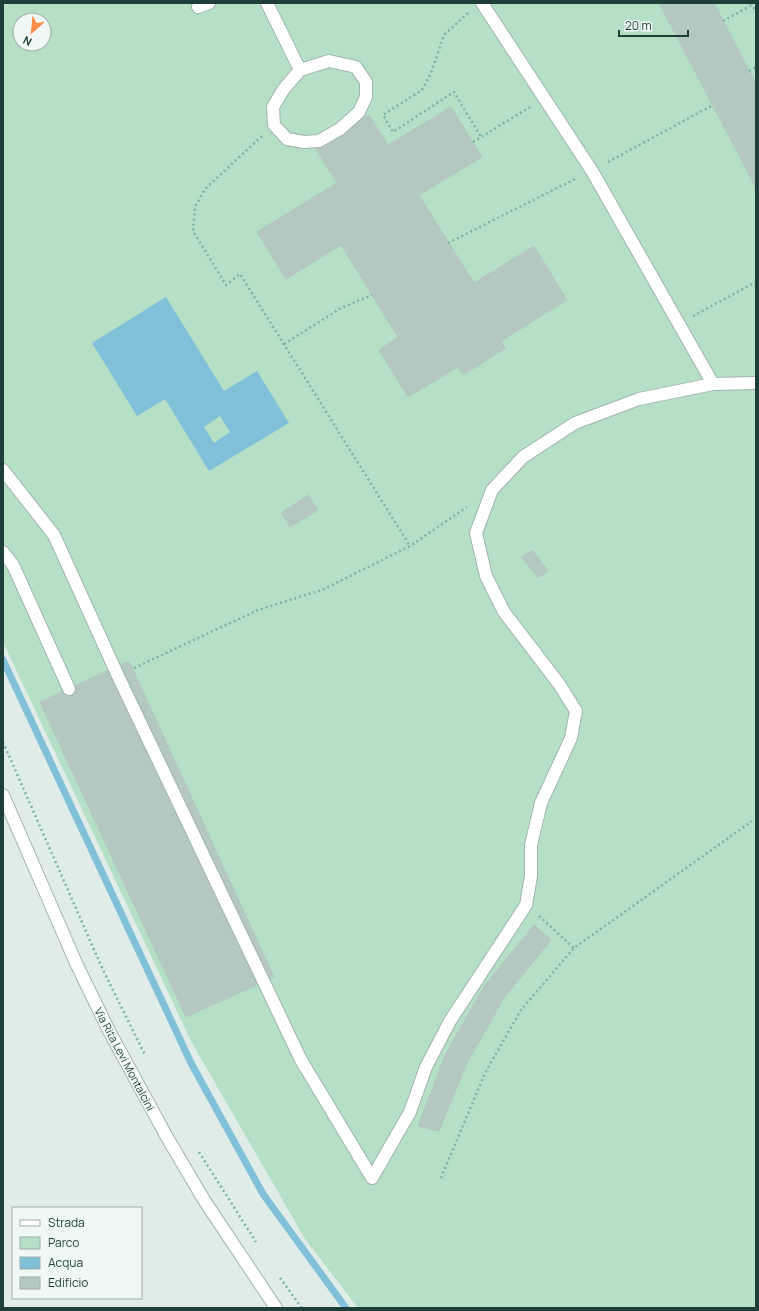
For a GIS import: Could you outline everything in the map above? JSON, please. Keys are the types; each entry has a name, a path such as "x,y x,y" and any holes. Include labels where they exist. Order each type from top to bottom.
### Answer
{"street":[{"path":"268,3 300,70"},
{"path":"482,3 592,171 713,384"},
{"path":"329,61 356,68 366,82 366,97 359,112 340,129 319,141 304,142 287,139 274,125 273,107 283,90 300,70 315,64 329,61"},
{"path":"3,470 54,535 118,676 301,1060 372,1178 410,1112 426,1067 450,1021 526,905 531,876 531,845 541,803 571,738 576,711 559,684 504,612 486,576 476,533 492,490 523,457 575,423 639,399 713,384 756,383"},
{"path":"3,552 13,565 69,690"},
{"name":"Via Rita Levi Montalcini","path":"3,795 73,956 108,1029 168,1139 204,1200 276,1308"}],"path":[{"path":"481,137 454,92 393,132 383,115 422,90 431,73 444,35 462,18 482,3"},
{"path":"723,20 752,4 756,12"},
{"path":"749,71 756,67"},
{"path":"472,142 544,99"},
{"path":"448,243 592,171 713,105"},
{"path":"274,125 205,189 195,207 193,231 226,285 240,274 410,546"},
{"path":"679,324 756,282"},
{"path":"284,344 341,308 372,295"},
{"path":"118,676 258,610 322,590 410,546 492,490"},
{"path":"3,742 103,970 147,1060"},
{"path":"441,1178 485,1073 521,1010 574,948 752,821"},
{"path":"526,905 574,948"},
{"path":"197,1149 256,1243"},
{"path":"278,1276 302,1308"}],"green space":[{"path":"3,3 756,3 756,1308 358,1308 305,1239 192,1043 3,642"}],"water":[{"path":"166,297 224,391 257,371 289,423 209,471 165,399 137,416 92,343","holes":["220,416 230,432 214,443 204,427"]}],"building":[{"path":"659,3 714,3 756,84 756,188"},
{"path":"451,107 482,157 419,195 474,283 534,246 567,300 501,341 506,348 463,375 458,367 408,397 379,350 398,337 341,245 286,279 257,232 337,183 315,148 369,115 388,145"},
{"path":"308,495 318,510 290,527 281,513"},
{"path":"532,550 548,571 538,578 522,557"},
{"path":"129,661 274,977 186,1017 40,702"},
{"path":"534,925 551,940 504,998 467,1063 439,1131 418,1126 446,1053 485,985"}],"waterway":[{"path":"3,660 191,1063 263,1194 346,1308"}]}
